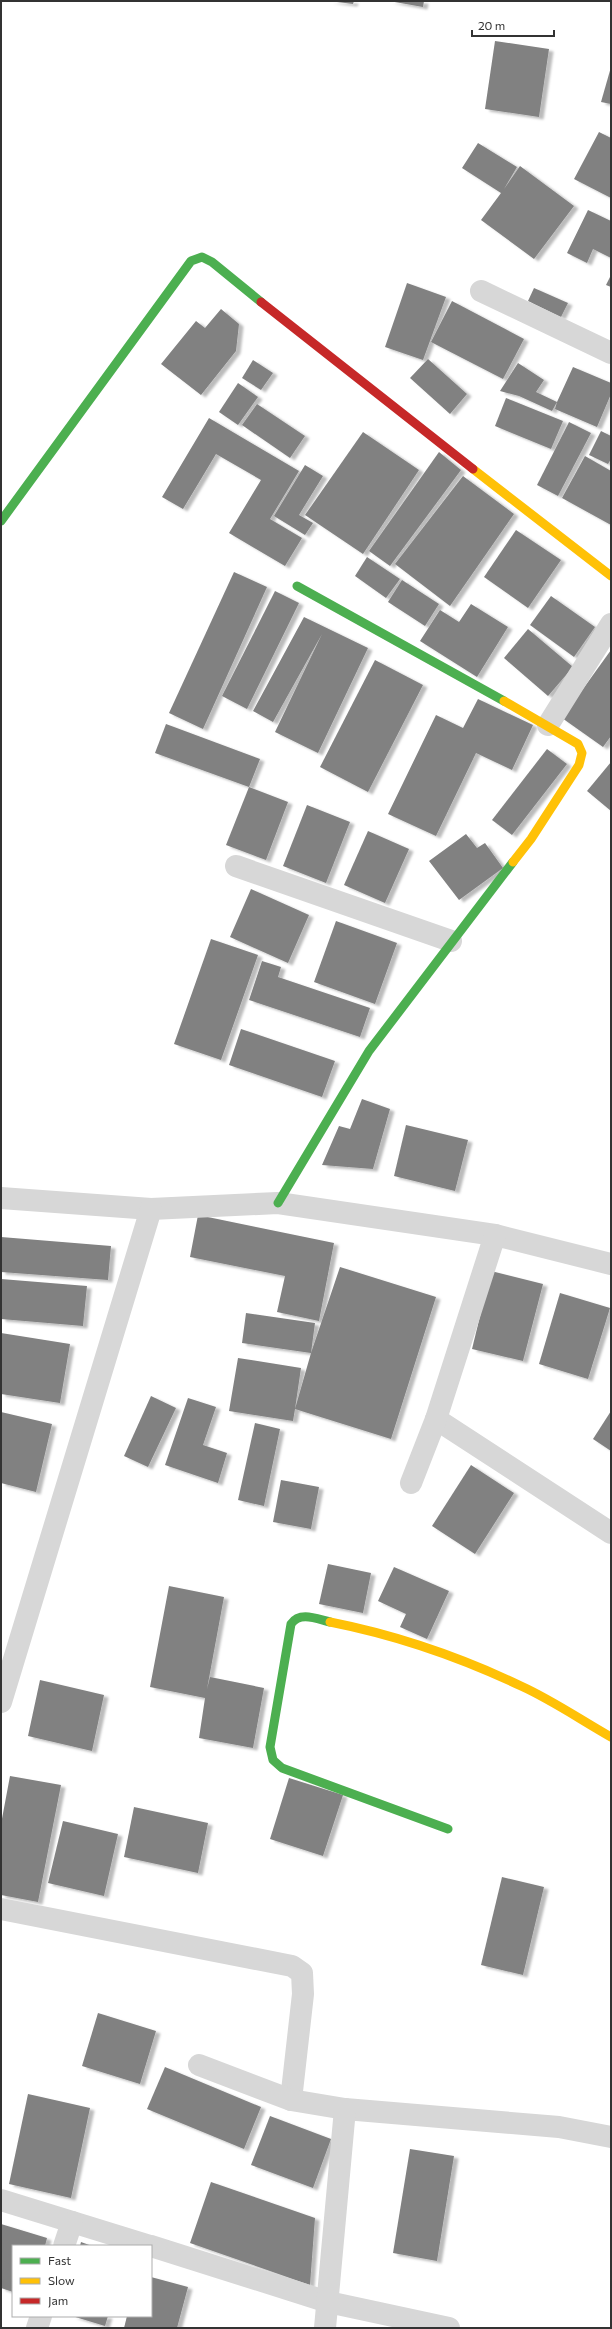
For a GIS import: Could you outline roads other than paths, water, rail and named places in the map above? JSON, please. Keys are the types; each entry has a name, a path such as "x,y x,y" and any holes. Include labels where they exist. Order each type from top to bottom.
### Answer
{"street":[{"path":"1,521 181,274 191,261 202,256 212,262 275,314 611,576"},
{"path":"481,291 611,353"},
{"path":"278,1203 369,1051 451,941 531,839 579,765 582,753 578,744 548,725 297,586"},
{"path":"548,725 611,624"},
{"path":"236,866 451,941"},
{"path":"1,1198 151,1209 278,1203 495,1235 611,1264"},
{"path":"1,1702 151,1209"},
{"path":"411,1484 436,1419 495,1235"},
{"path":"436,1419 611,1533"},
{"path":"448,1829 282,1768 272,1760 270,1747 291,1624 295,1618 301,1616 372,1630 443,1653 522,1686 611,1737"},
{"path":"1,1909 292,1966 302,1973 304,1994 291,2100"},
{"path":"199,2065 291,2100 345,2109 559,2127 611,2137"},
{"path":"325,2328 345,2109"},
{"path":"1,2200 147,2245"},
{"path":"64,2245 72,2222"},
{"path":"152,2247 328,2302 449,2328"},
{"path":"37,2328 41,2317"}]}
